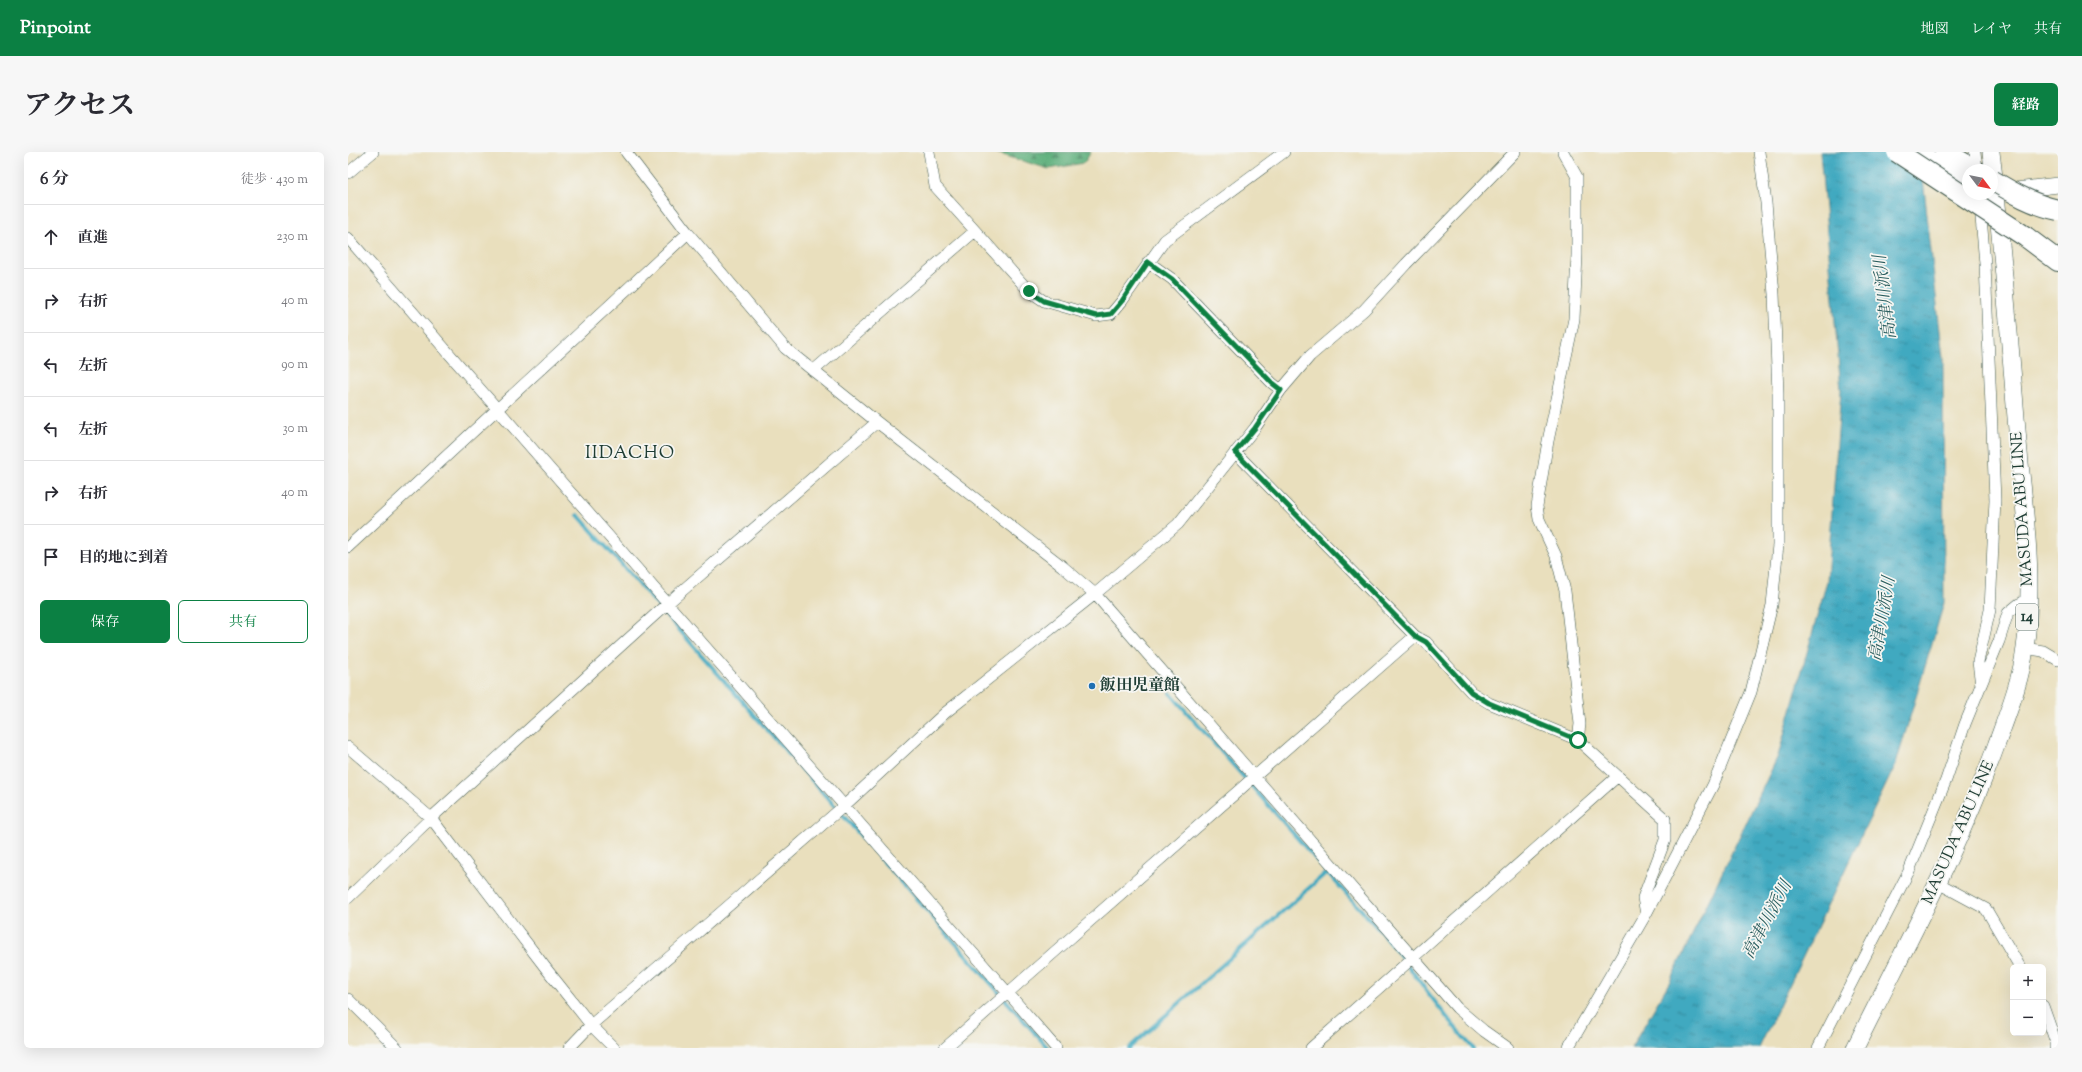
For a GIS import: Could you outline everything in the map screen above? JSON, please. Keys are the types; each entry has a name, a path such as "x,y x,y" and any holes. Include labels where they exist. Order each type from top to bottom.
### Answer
{"highway":[{"path":"1897,152 2028,233 2058,248"},
{"path":"1916,152 1962,182"},
{"path":"1945,152 1966,164"},
{"path":"1998,192 2019,196 2046,207 2058,210"},
{"path":"1997,200 2028,233 2058,261"}],"main road":[{"name":"MASUDA ABU LINE","path":"1990,164 1991,152"},
{"path":"1998,189 2058,185"},
{"name":"MASUDA ABU LINE","path":"1855,1048 1938,883 1983,783 2012,703 2025,648 2028,600 2027,543 1988,200"}],"street":[{"path":"348,173 373,152"},
{"path":"626,152 688,233 785,348 876,422 1062,566 1095,594 1457,1008 1484,1031 1508,1048"},
{"path":"929,152 935,186 1029,291 1044,301 1096,316 1111,314 1122,301 1148,262 1165,240 1284,152"},
{"path":"569,1048 592,1025 845,805 945,713 1095,594 1178,524 1255,428 1281,390 1310,356 1364,310 1515,152"},
{"path":"1564,152 1577,177 1577,255 1574,319 1548,441 1537,506 1539,519 1556,556 1565,591 1580,724 1578,740"},
{"path":"1568,1048 1646,914 1716,778 1751,692 1772,605 1778,545 1778,393 1773,286 1759,152"},
{"path":"1975,152 1976,164"},
{"path":"1981,685 1978,662 1990,610 1995,500 1985,264 1987,200"},
{"path":"813,371 975,231"},
{"path":"348,547 688,233"},
{"path":"348,238 1056,1048"},
{"path":"1148,262 1172,279 1272,383 1281,390"},
{"path":"348,898 431,818 668,603 876,422"},
{"path":"1235,452 1415,636 1426,642 1471,692 1489,703 1578,740 1665,819 1666,840 1643,898 1646,914"},
{"path":"1818,1048 1909,871 1946,780 1965,724 2008,613 2019,604 2028,600"},
{"path":"945,1048 1007,992 1415,636"},
{"path":"2025,648 2043,651 2058,660"},
{"path":"348,747 431,818 548,971 592,1025 614,1048"},
{"path":"1311,1048 1618,776"},
{"path":"1938,883 1986,909 2018,964"},
{"path":"348,999 398,1048"},
{"path":"2046,1014 2055,1040 2055,1048"}],"green space":[{"path":"993,152 1091,152 1084,163 1049,169"}],"water":[{"name":"高津川派川","path":"1820,152 1920,152 1943,358 1944,603 1896,764 1759,1048 1631,1048 1670,981 1778,756 1827,581 1841,390"}],"waterway":[{"path":"578,515 1048,1048"},
{"path":"1170,693 1327,872"},
{"path":"1129,1048 1327,872 1385,937 1445,1016 1473,1048"}],"place":[{"name":"飯田児童館","path":"1092,686"}],"district":[{"name":"IIDACHO","path":"630,454"}],"route":[{"path":"1029,291 1044,301 1096,316 1111,314 1122,301 1148,262 1172,279 1272,383 1281,390 1255,428 1235,452 1415,636 1426,642 1471,692 1489,703 1578,740"}]}
